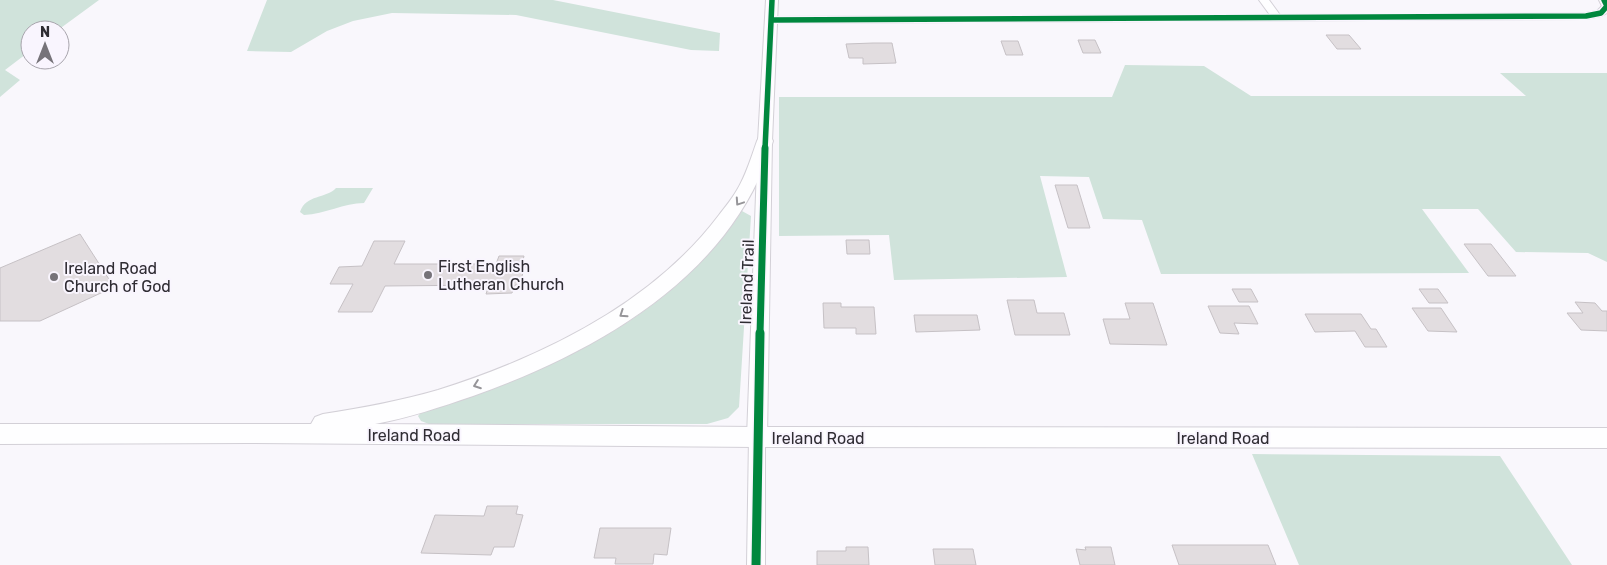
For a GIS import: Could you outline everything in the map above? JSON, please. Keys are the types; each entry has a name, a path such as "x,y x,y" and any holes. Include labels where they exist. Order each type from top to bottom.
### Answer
{"main road":[{"path":"248,433 348,420 414,405 512,372 582,338 617,318 653,293 701,250 742,198 754,174 766,141"},
{"name":"Ireland Road","path":"0,434 248,433 757,437 1607,438"}],"street":[{"name":"Ireland Trail","path":"756,565 757,437 772,0"},
{"path":"1264,0 1277,17"},
{"path":"772,20 1576,16 1601,13 1607,6 1604,0"}],"shaded area":[{"path":"0,0 99,0 70,21 20,20 20,59 5,70 20,80 0,97"},
{"path":"267,0 553,0 720,33 719,51 691,50 516,15 392,13 353,21 327,31 291,52 247,51"},
{"path":"1125,65 1204,66 1251,96 1526,96 1500,73 1607,73 1607,262 1588,253 1516,252 1478,209 1422,209 1469,273 1161,274 1142,220 1103,219 1089,177 1040,176 1067,277 894,280 889,235 779,236 779,97 1112,97"},
{"path":"336,188 373,188 364,203 312,214 304,215 300,212 303,206 311,199 327,194"},
{"path":"742,211 751,216 739,407 728,418 707,424 429,424 421,421 418,416 422,411 513,380 557,361 600,339 641,313 679,283 713,249"},
{"path":"1252,454 1500,456 1572,565 1299,565"}],"building":[{"path":"1326,35 1349,35 1361,49 1337,49"},
{"path":"1078,40 1095,40 1101,53 1083,53"},
{"path":"1001,41 1018,41 1023,55 1006,55"},
{"path":"892,43 896,63 863,64 863,58 849,58 846,44"},
{"path":"1055,185 1077,185 1090,228 1068,228"},
{"name":"Ireland Road Church of God","path":"80,234 114,287 40,321 0,321 0,268"},
{"path":"846,240 869,240 870,254 847,254"},
{"name":"First English Lutheran Church","path":"374,241 405,241 394,264 496,264 499,256 524,256 522,264 526,264 519,285 515,285 512,293 486,294 489,285 385,286 372,312 338,312 353,284 330,284 339,267 362,266"},
{"path":"1464,244 1491,244 1516,276 1488,276"},
{"path":"1232,289 1251,289 1258,302 1239,302"},
{"path":"1419,289 1438,289 1448,303 1429,303"},
{"path":"1007,300 1034,300 1037,313 1064,313 1070,335 1015,335"},
{"path":"1575,302 1595,303 1602,311 1607,311 1607,331 1581,330 1567,313 1583,313"},
{"path":"823,303 841,303 841,307 874,307 876,334 856,334 856,328 824,328"},
{"path":"1125,303 1153,303 1167,345 1110,344 1103,319 1130,319"},
{"path":"1208,306 1249,306 1258,324 1234,323 1239,334 1220,333"},
{"path":"1412,308 1441,308 1457,332 1428,331"},
{"path":"1305,314 1361,314 1371,329 1376,329 1387,347 1365,347 1355,331 1315,332"},
{"path":"914,315 977,315 980,330 916,332"},
{"path":"487,506 518,506 516,514 523,515 514,547 494,547 491,555 421,553 435,515 484,516"},
{"path":"600,528 671,528 667,555 654,554 653,564 615,564 616,558 594,558"},
{"path":"1172,545 1268,545 1276,565 1179,565"},
{"path":"846,547 868,547 869,565 817,565 817,551 846,551"},
{"path":"1085,547 1111,547 1115,565 1080,565 1076,549 1086,550"},
{"path":"933,549 973,549 976,565 935,565"}],"cycle path":[{"path":"756,565 757,437 765,141 772,0"},
{"path":"772,20 1586,16 1603,11 1607,6 1604,0"}],"place":[{"name":"First English Lutheran Church","path":"428,275"},
{"name":"Ireland Road Church of God","path":"54,277"}]}
